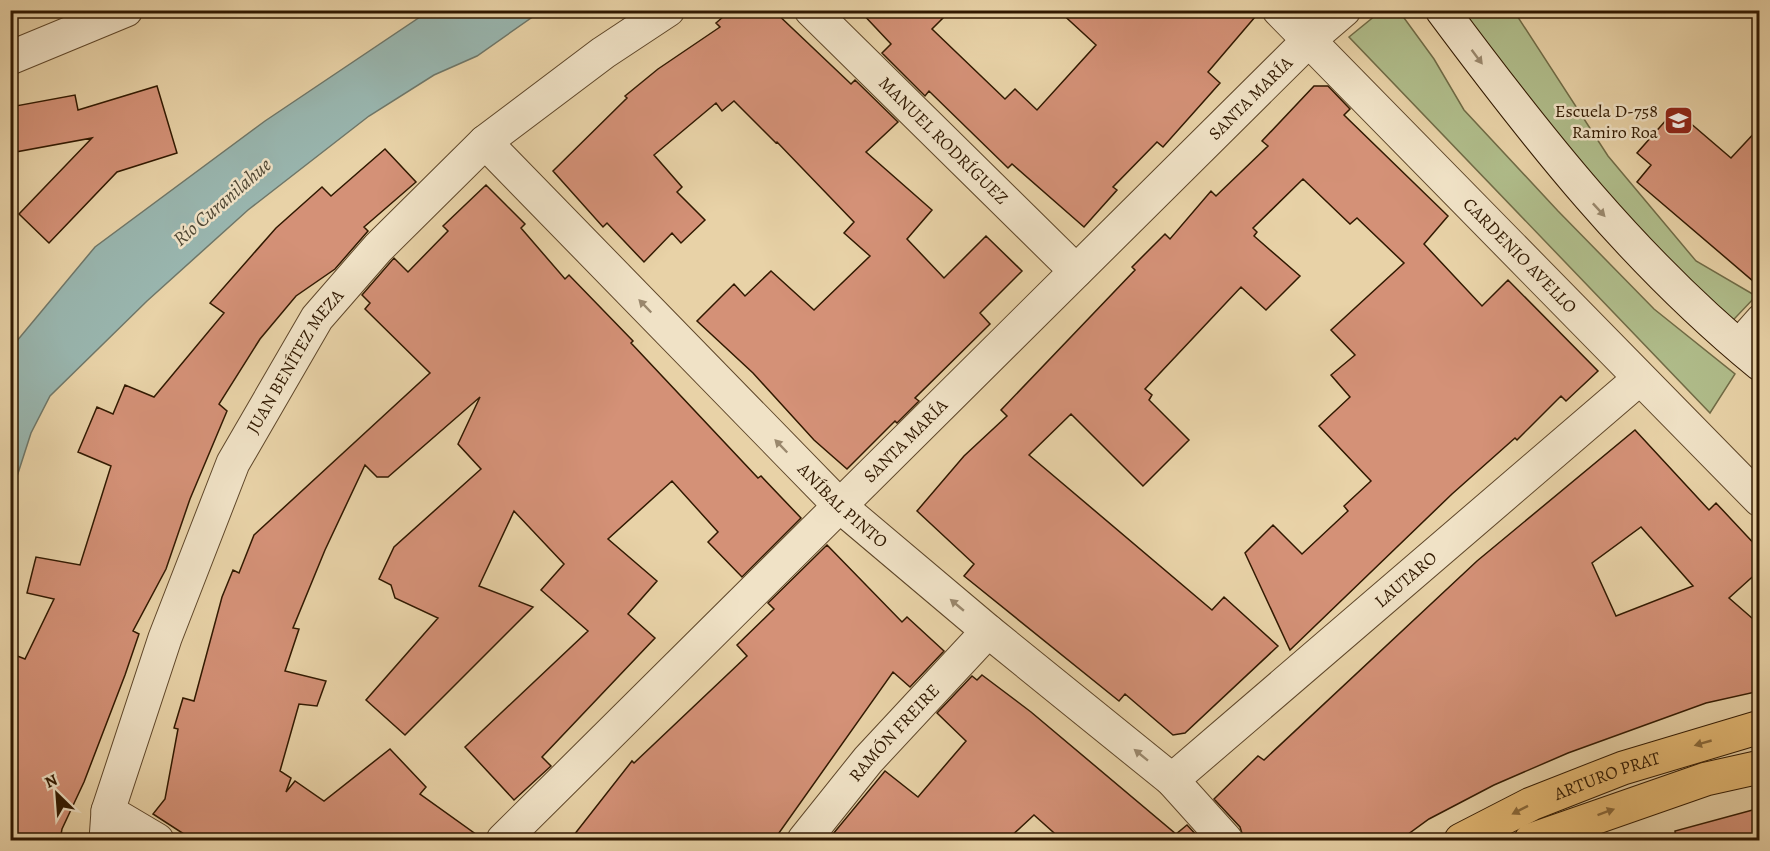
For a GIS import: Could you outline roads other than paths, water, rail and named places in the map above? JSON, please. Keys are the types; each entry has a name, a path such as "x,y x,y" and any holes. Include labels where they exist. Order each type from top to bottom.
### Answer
{"main road":[{"name":"ARTURO PRAT","path":"1461,840 1532,804 1623,768 1760,727"},
{"name":"ARTURO PRAT","path":"1531,840 1706,779 1760,767"}],"street":[{"path":"10,58 126,10"},
{"name":"JUAN BENÍTEZ MEZA","path":"107,826 165,638 233,463 317,318 378,248 484,142 603,53 668,10"},
{"name":"MANUEL RODRÍGUEZ","path":"811,10 1076,271"},
{"name":"CARDENIO AVELLO","path":"1279,10 1639,380 1760,500"},
{"name":"SANTA MARÍA","path":"503,840 1309,40 1344,10"},
{"path":"1442,10 1585,195 1689,303 1748,354 1760,318"},
{"name":"ANÍBAL PINTO","path":"484,142 841,507 988,632 1172,780 1226,840"},
{"name":"LAUTARO","path":"1172,780 1639,380"},
{"name":"RAMÓN FREIRE","path":"804,840 868,760 988,632"},
{"path":"107,826 158,840"}],"water":[{"name":"Río Curanilahue","path":"429,11 541,11 477,56 434,75 369,116 248,210 147,301 50,396 31,433 11,495 11,348 95,247 265,121"}],"place":[{"name":"Escuela D-758 Ramiro Roa","path":"1679,121"}]}
